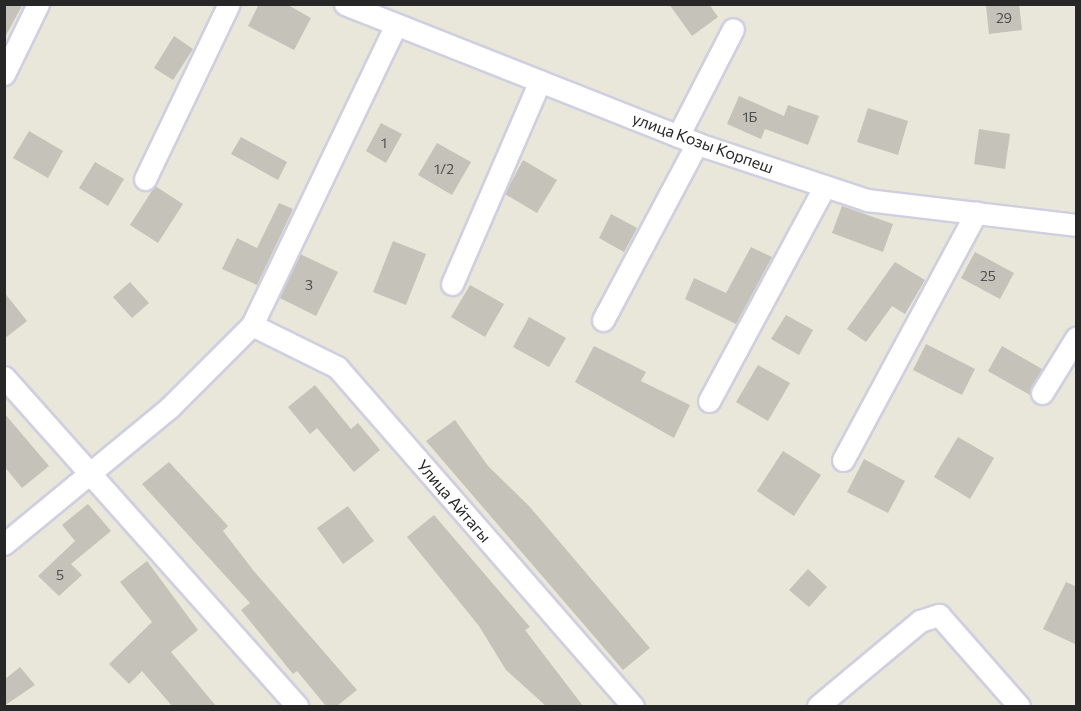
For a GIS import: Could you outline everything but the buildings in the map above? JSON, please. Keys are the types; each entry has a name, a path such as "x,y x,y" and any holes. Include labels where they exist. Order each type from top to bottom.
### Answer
{"street":[{"path":"4,74 38,4"},
{"path":"145,179 229,4"},
{"name":"улица Козы Корпеш","path":"345,4 688,139 867,200 1077,225"},
{"path":"4,544 170,407 252,325 396,25"},
{"path":"603,320 688,139 733,30"},
{"path":"452,284 540,81"},
{"path":"709,401 825,186"},
{"path":"843,460 976,213"},
{"name":"Улица Айтагы","path":"252,325 337,367 633,706"},
{"path":"1042,393 1077,338"},
{"path":"4,377 297,706"},
{"path":"818,706 920,621 939,615 1019,706"}]}
